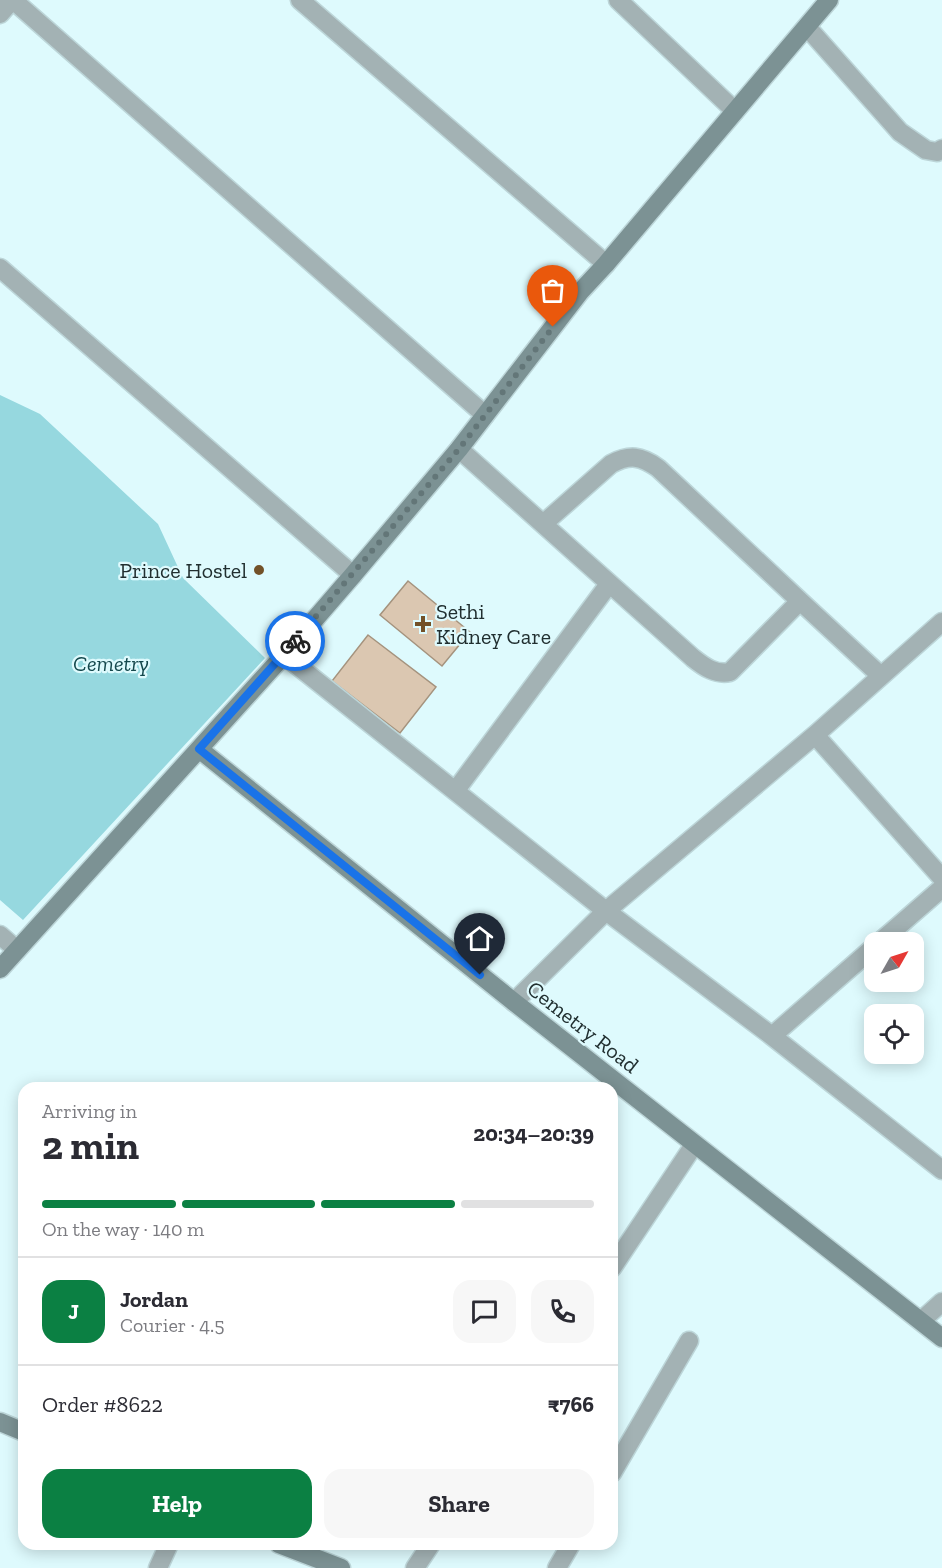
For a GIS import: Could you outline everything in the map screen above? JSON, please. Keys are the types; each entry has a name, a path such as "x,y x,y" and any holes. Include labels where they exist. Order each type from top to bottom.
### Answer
{"street":[{"path":"0,14 12,0 485,415"},
{"path":"300,0 606,264"},
{"path":"618,0 735,111"},
{"path":"0,969 284,655 353,575 459,449 580,291 606,264 829,0"},
{"path":"807,27 900,132 926,150 937,152 942,149"},
{"path":"0,268 353,575"},
{"path":"459,449 702,665 723,674 730,672 801,601"},
{"path":"543,524 611,464 633,456 648,462 658,468 881,676"},
{"path":"456,790 609,584"},
{"path":"514,1002 606,911 815,735 942,622"},
{"path":"284,655 606,911 772,1036 942,1170"},
{"path":"815,735 942,878"},
{"name":"Cemetry Road","path":"199,749 615,1082"},
{"path":"891,932 942,888"},
{"path":"0,935 17,950"},
{"path":"772,1036 864,956"},
{"name":"Cemetry Road","path":"618,1085 942,1338"},
{"path":"618,1259 694,1145"},
{"path":"921,1321 942,1302"},
{"path":"618,1463 689,1341"},
{"path":"0,1422 18,1430"},
{"path":"158,1568 166,1550"},
{"path":"294,1550 341,1568"},
{"path":"415,1568 427,1550"},
{"path":"557,1568 568,1550"}],"green space":[{"name":"Cemetry","path":"0,395 40,414 158,524 183,578 265,658 23,920 0,900"}],"building":[{"path":"408,581 470,632 442,666 380,615"},
{"path":"368,635 436,687 400,733 332,681"}],"way so far":[{"path":"295,641 459,449 553,327"}],"place":[{"name":"Prince Hostel","path":"259,570"},
{"name":"Sethi Kidney Care","path":"423,624"}],"route":[{"path":"295,641 199,749 480,975"}]}
